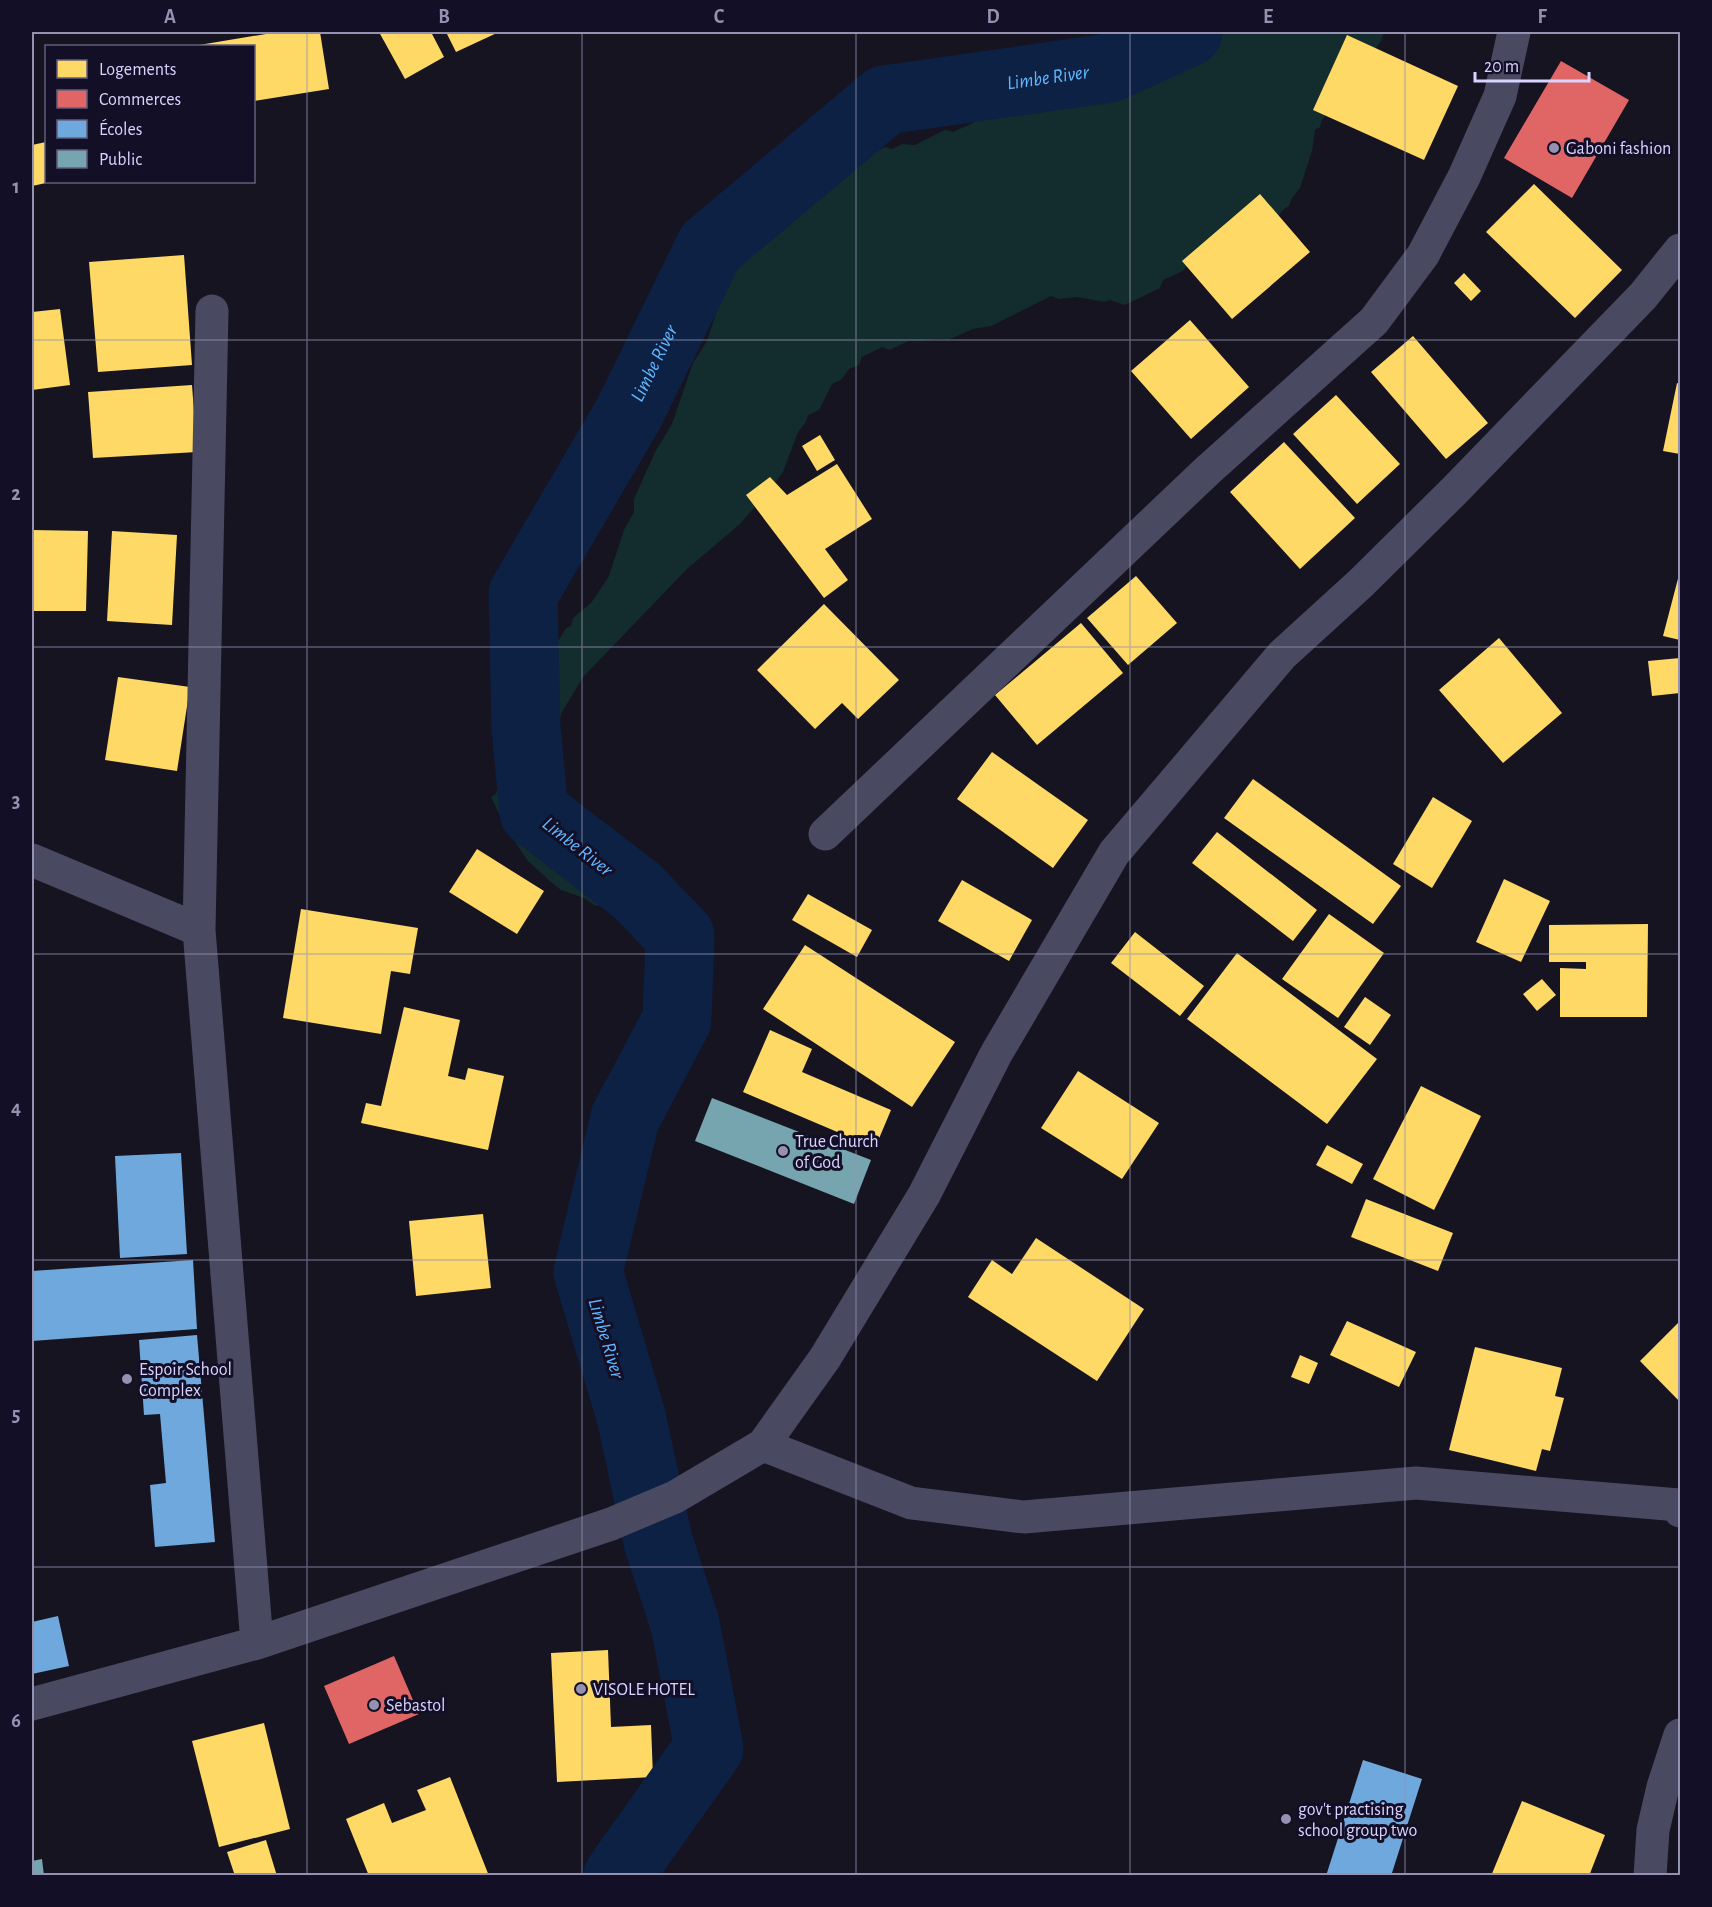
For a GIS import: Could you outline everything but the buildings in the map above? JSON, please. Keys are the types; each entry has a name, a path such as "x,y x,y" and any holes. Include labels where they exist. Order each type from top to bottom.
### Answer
{"street":[{"path":"825,834 1207,471 1374,321 1423,255 1464,177 1500,96 1514,32"},
{"path":"32,1704 257,1642 611,1524 675,1497 763,1445 825,1358 924,1195 996,1054 1114,853 1282,655 1360,583 1455,489 1643,296 1680,250"},
{"path":"212,311 199,930 257,1642"},
{"path":"32,860 199,930"},
{"path":"763,1445 911,1503 1024,1517 1416,1483 1680,1506"},
{"path":"1650,1875 1653,1830 1680,1735"}],"green space":[{"path":"1108,32 1384,32 1381,41 1322,120 1320,127 1315,130 1312,151 1300,188 1289,206 1276,219 1191,260 1183,271 1163,280 1160,288 1125,305 1110,300 1105,302 1077,297 1059,299 1051,296 991,326 973,329 948,340 910,340 890,350 882,347 862,357 859,365 849,369 842,379 832,384 819,410 808,415 806,422 798,432 783,472 768,492 740,524 687,569 583,677 562,712 557,727 562,750 562,775 567,798 579,823 587,827 592,837 612,844 627,858 634,860 644,881 635,898 629,901 627,908 594,905 584,898 561,890 528,861 506,828 491,797 496,794 502,767 497,744 498,716 512,686 533,663 542,659 550,648 555,646 566,628 571,626 573,618 591,603 609,576 624,530 634,512 634,499 655,452 672,424 693,363 707,341 717,310 715,299 725,269 730,266 738,244 768,191 786,176 827,156 849,151 857,154 867,149 874,152 885,147 892,149 902,144 915,145 945,130 953,132 973,123 980,113 1026,91 1029,83 1049,73 1057,63"}],"waterway":[{"name":"Limbe River","path":"618,1876 709,1748 685,1624 658,1541 631,1416 588,1272 625,1118 677,1020 680,936 637,891 534,812 526,728 523,594 629,413 710,247 885,100 1109,68 1188,32"}],"place":[{"name":"Gaboni fashion","path":"1554,148"},
{"name":"True Church of God","path":"783,1151"},
{"name":"Espoir School Complex","path":"127,1379"},
{"name":"VISOLE HOTEL","path":"581,1689"},
{"name":"Sebastol","path":"374,1705"},
{"name":"gov't practising school group two","path":"1286,1819"}]}
